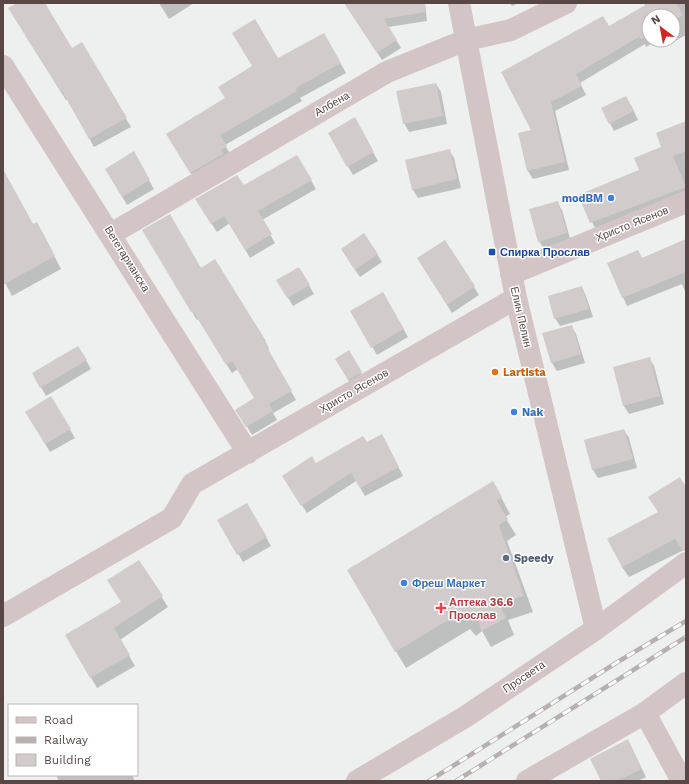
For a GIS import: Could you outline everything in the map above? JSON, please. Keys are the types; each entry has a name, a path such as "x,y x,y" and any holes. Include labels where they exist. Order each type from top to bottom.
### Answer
{"street":[{"name":"Елин Пелин","path":"459,3 516,298 596,629"},
{"name":"Албена","path":"111,234 387,72 466,40 511,30 566,3"},
{"name":"Вегетарианска","path":"4,71 111,234 248,453"},
{"name":"Христо Ясенов","path":"511,274 686,202"},
{"name":"Христо Ясенов","path":"3,616 172,518 192,484 516,298"},
{"name":"Просвета","path":"357,781 465,717 596,629 686,563"},
{"path":"527,781 645,713 686,683"},
{"path":"645,713 682,781"}],"building":[{"path":"17,3 45,3 72,48 82,42 127,118 89,139 62,91 61,92 8,8"},
{"path":"344,3 425,3 426,12 384,19 397,40 377,53"},
{"path":"649,3 676,3 679,8 641,8 641,39 639,37 576,74 582,86 551,102 565,162 527,171 518,133 531,130 501,72 603,16 609,26"},
{"path":"255,19 278,58 324,33 341,63 296,88 297,91 220,135 227,146 221,150 223,154 190,173 166,134 225,98 218,87 252,66 232,33"},
{"path":"436,83 443,116 403,124 396,91"},
{"path":"626,96 634,111 609,124 601,108"},
{"path":"355,117 374,152 347,167 328,133"},
{"path":"686,121 686,151 673,156 686,187 590,223 578,195 639,170 634,158 661,147 656,133"},
{"path":"450,149 457,179 412,190 405,160"},
{"path":"134,151 150,180 122,197 105,169"},
{"path":"297,155 312,180 258,211 272,234 245,250 224,216 211,224 195,199 237,175 244,185"},
{"path":"3,169 33,224 37,222 55,256 3,285"},
{"path":"558,201 567,233 538,242 529,209"},
{"path":"170,214 201,268 215,259 266,341 264,342 292,391 269,404 273,411 246,427 235,410 254,398 232,361 226,365 193,311 191,312 142,230"},
{"path":"364,233 378,254 355,270 341,249"},
{"path":"686,239 686,272 622,298 607,263 638,250 642,258"},
{"path":"445,240 475,286 447,305 417,258"},
{"path":"299,267 310,285 287,298 276,280"},
{"path":"582,286 589,309 554,319 548,296"},
{"path":"383,292 404,329 371,348 350,311"},
{"path":"572,325 581,354 551,363 542,333"},
{"path":"78,346 87,360 40,388 32,373"},
{"path":"349,350 362,372 348,380 335,359"},
{"path":"650,357 660,396 623,406 613,367"},
{"path":"51,396 71,429 45,444 25,412"},
{"path":"624,429 633,459 592,470 584,440"},
{"path":"382,434 399,467 360,488 351,473 301,506 282,476 312,456 316,463 363,436 367,442"},
{"path":"680,477 686,487 686,551 683,551 675,539 622,567 607,539 658,512 648,497"},
{"path":"493,481 502,497 497,501 508,519 499,525 524,596 499,603 506,618 481,631 477,612 466,621 460,613 395,652 347,570"},
{"path":"247,503 267,537 237,555 217,520"},
{"path":"139,560 163,596 114,628 130,655 90,678 65,635 121,602 107,580"},
{"path":"628,739 642,769 616,781 601,781 590,759"}],"railway":[{"path":"429,781 616,663 686,621"},
{"path":"456,781 686,637"}],"place":[{"name":"modBM","path":"611,198"},
{"name":"Спирка Прослав","path":"492,252"},
{"name":"Lartista","path":"495,372"},
{"name":"Nak","path":"514,412"},
{"name":"Speedy","path":"506,558"},
{"name":"Фреш Маркет","path":"404,583"},
{"name":"Аптека 36.6 Прослав","path":"441,608"}]}
